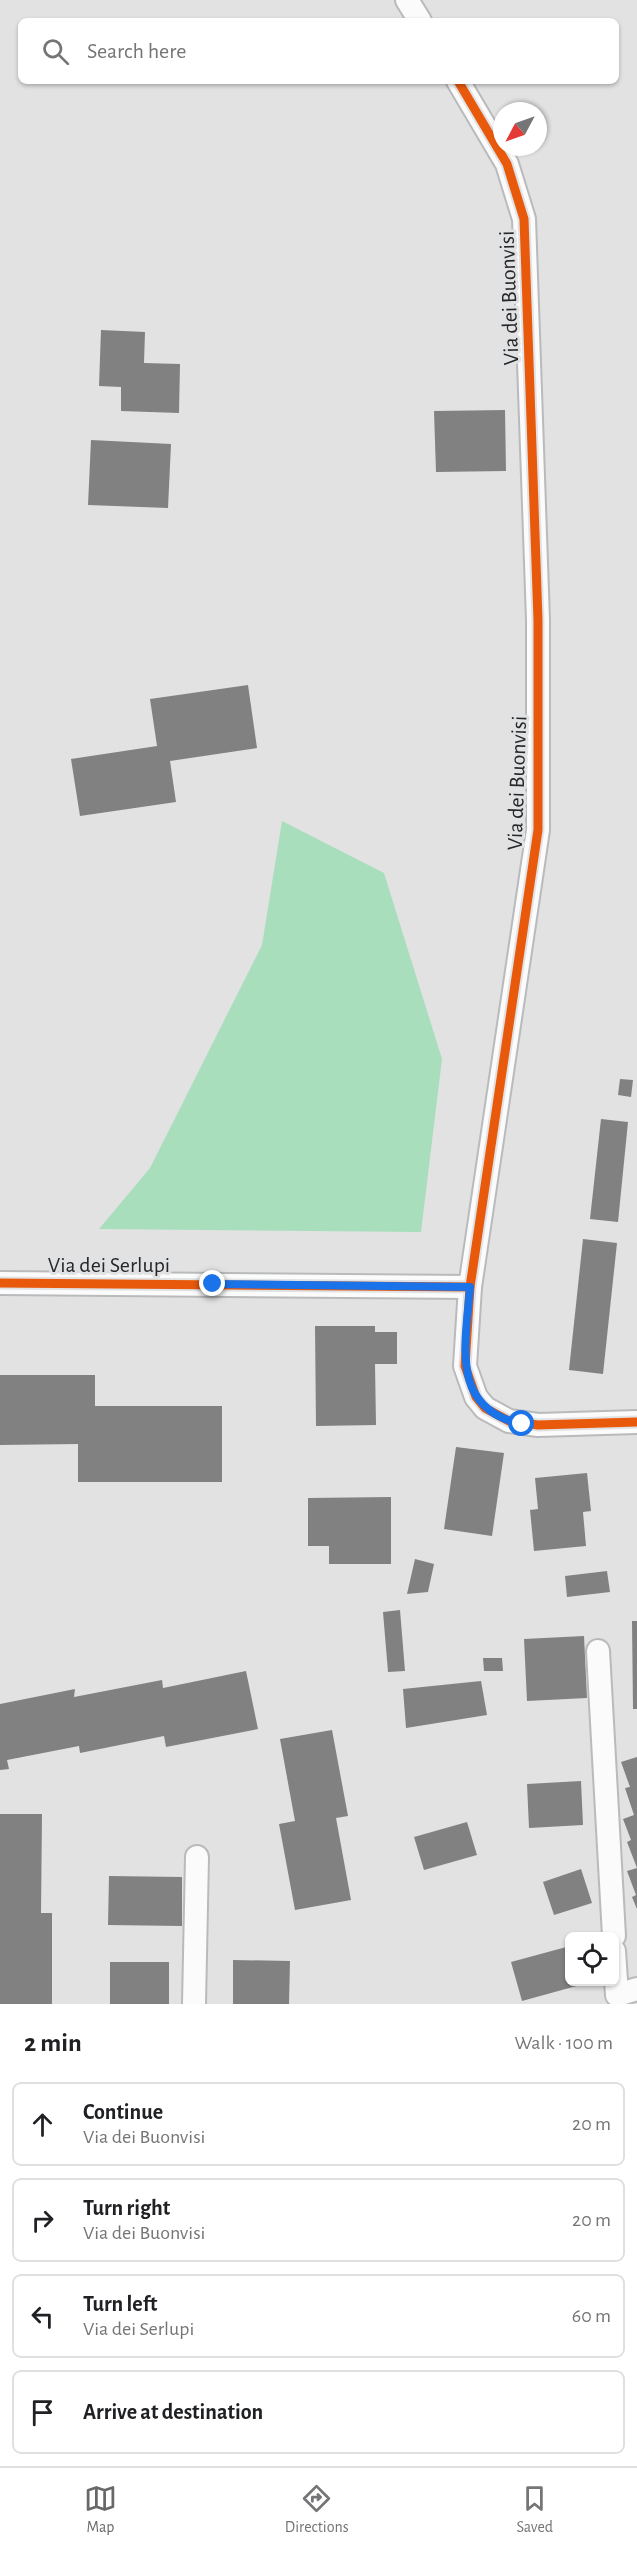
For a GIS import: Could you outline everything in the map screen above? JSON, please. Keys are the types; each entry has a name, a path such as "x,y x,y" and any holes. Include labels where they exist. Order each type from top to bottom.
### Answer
{"street":[{"path":"406,0 418,18"},
{"name":"Via dei Buonvisi","path":"460,84 507,164 524,219 538,620 538,830 470,1287 465,1366 476,1397 485,1408 509,1421 522,1424 637,1422"},
{"name":"Via dei Serlupi","path":"0,1282 470,1287"},
{"path":"598,1651 614,1932"},
{"path":"194,2004 197,1857"},
{"path":"619,1965 627,1992"}],"green space":[{"path":"282,821 384,873 442,1059 421,1232 99,1229 150,1168 262,945"}],"building":[{"path":"101,330 145,332 144,363 180,364 179,413 121,411 121,387 99,386"},
{"path":"505,410 506,471 436,472 434,411"},
{"path":"91,440 171,444 168,508 88,505"},
{"path":"248,685 257,748 170,761 176,802 80,816 71,759 157,746 150,699"},
{"path":"620,1079 633,1080 631,1097 618,1095"},
{"path":"601,1119 628,1122 618,1222 590,1219"},
{"path":"583,1239 617,1243 603,1374 569,1370"},
{"path":"315,1326 375,1326 375,1332 397,1332 397,1364 375,1364 376,1425 316,1426"},
{"path":"0,1375 95,1375 95,1406 222,1406 222,1482 78,1482 78,1444 0,1445"},
{"path":"456,1447 504,1453 492,1536 444,1529"},
{"path":"587,1473 591,1511 583,1512 586,1546 534,1551 530,1510 538,1509 535,1478"},
{"path":"391,1497 391,1564 329,1564 329,1546 308,1546 308,1498"},
{"path":"415,1559 434,1564 428,1592 407,1594"},
{"path":"607,1571 610,1592 567,1597 565,1576"},
{"path":"400,1610 405,1671 388,1672 383,1612"},
{"path":"632,1621 637,1621 637,1709 633,1709"},
{"path":"584,1636 587,1698 527,1701 524,1639"},
{"path":"483,1658 502,1658 503,1671 484,1671"},
{"path":"246,1671 258,1729 166,1747 164,1736 80,1753 79,1746 7,1760 9,1769 0,1770 0,1704 75,1689 74,1697 162,1680 163,1688"},
{"path":"481,1681 487,1715 406,1728 403,1689"},
{"path":"332,1730 348,1816 336,1818 351,1900 295,1910 279,1824 295,1821 280,1739"},
{"path":"637,1757 637,1868 627,1842 631,1840 623,1819 634,1815 625,1788 630,1787 621,1762"},
{"path":"581,1781 583,1825 529,1828 527,1784"},
{"path":"0,1814 42,1814 41,1913 52,1913 52,2004 0,2004"},
{"path":"467,1822 477,1855 424,1870 414,1837"},
{"path":"637,1868 637,1909 632,1897 636,1895 627,1871"},
{"path":"581,1869 592,1903 554,1915 543,1882"},
{"path":"109,1876 182,1877 182,1926 108,1925"},
{"path":"565,1947 565,1986 576,1986 522,2001 511,1962"},
{"path":"233,1960 290,1961 289,2004 233,2004"},
{"path":"110,1962 169,1962 169,2004 110,2004"}],"cycle path":[{"path":"460,84 507,164 524,219 538,620 538,830 470,1287 465,1366 476,1397 485,1408 509,1421 538,1425 637,1422"},
{"path":"0,1283 470,1287"}],"route":[{"path":"213,1284 470,1287 465,1348 465,1366 469,1382 476,1397 485,1408 499,1417 522,1424"}]}
